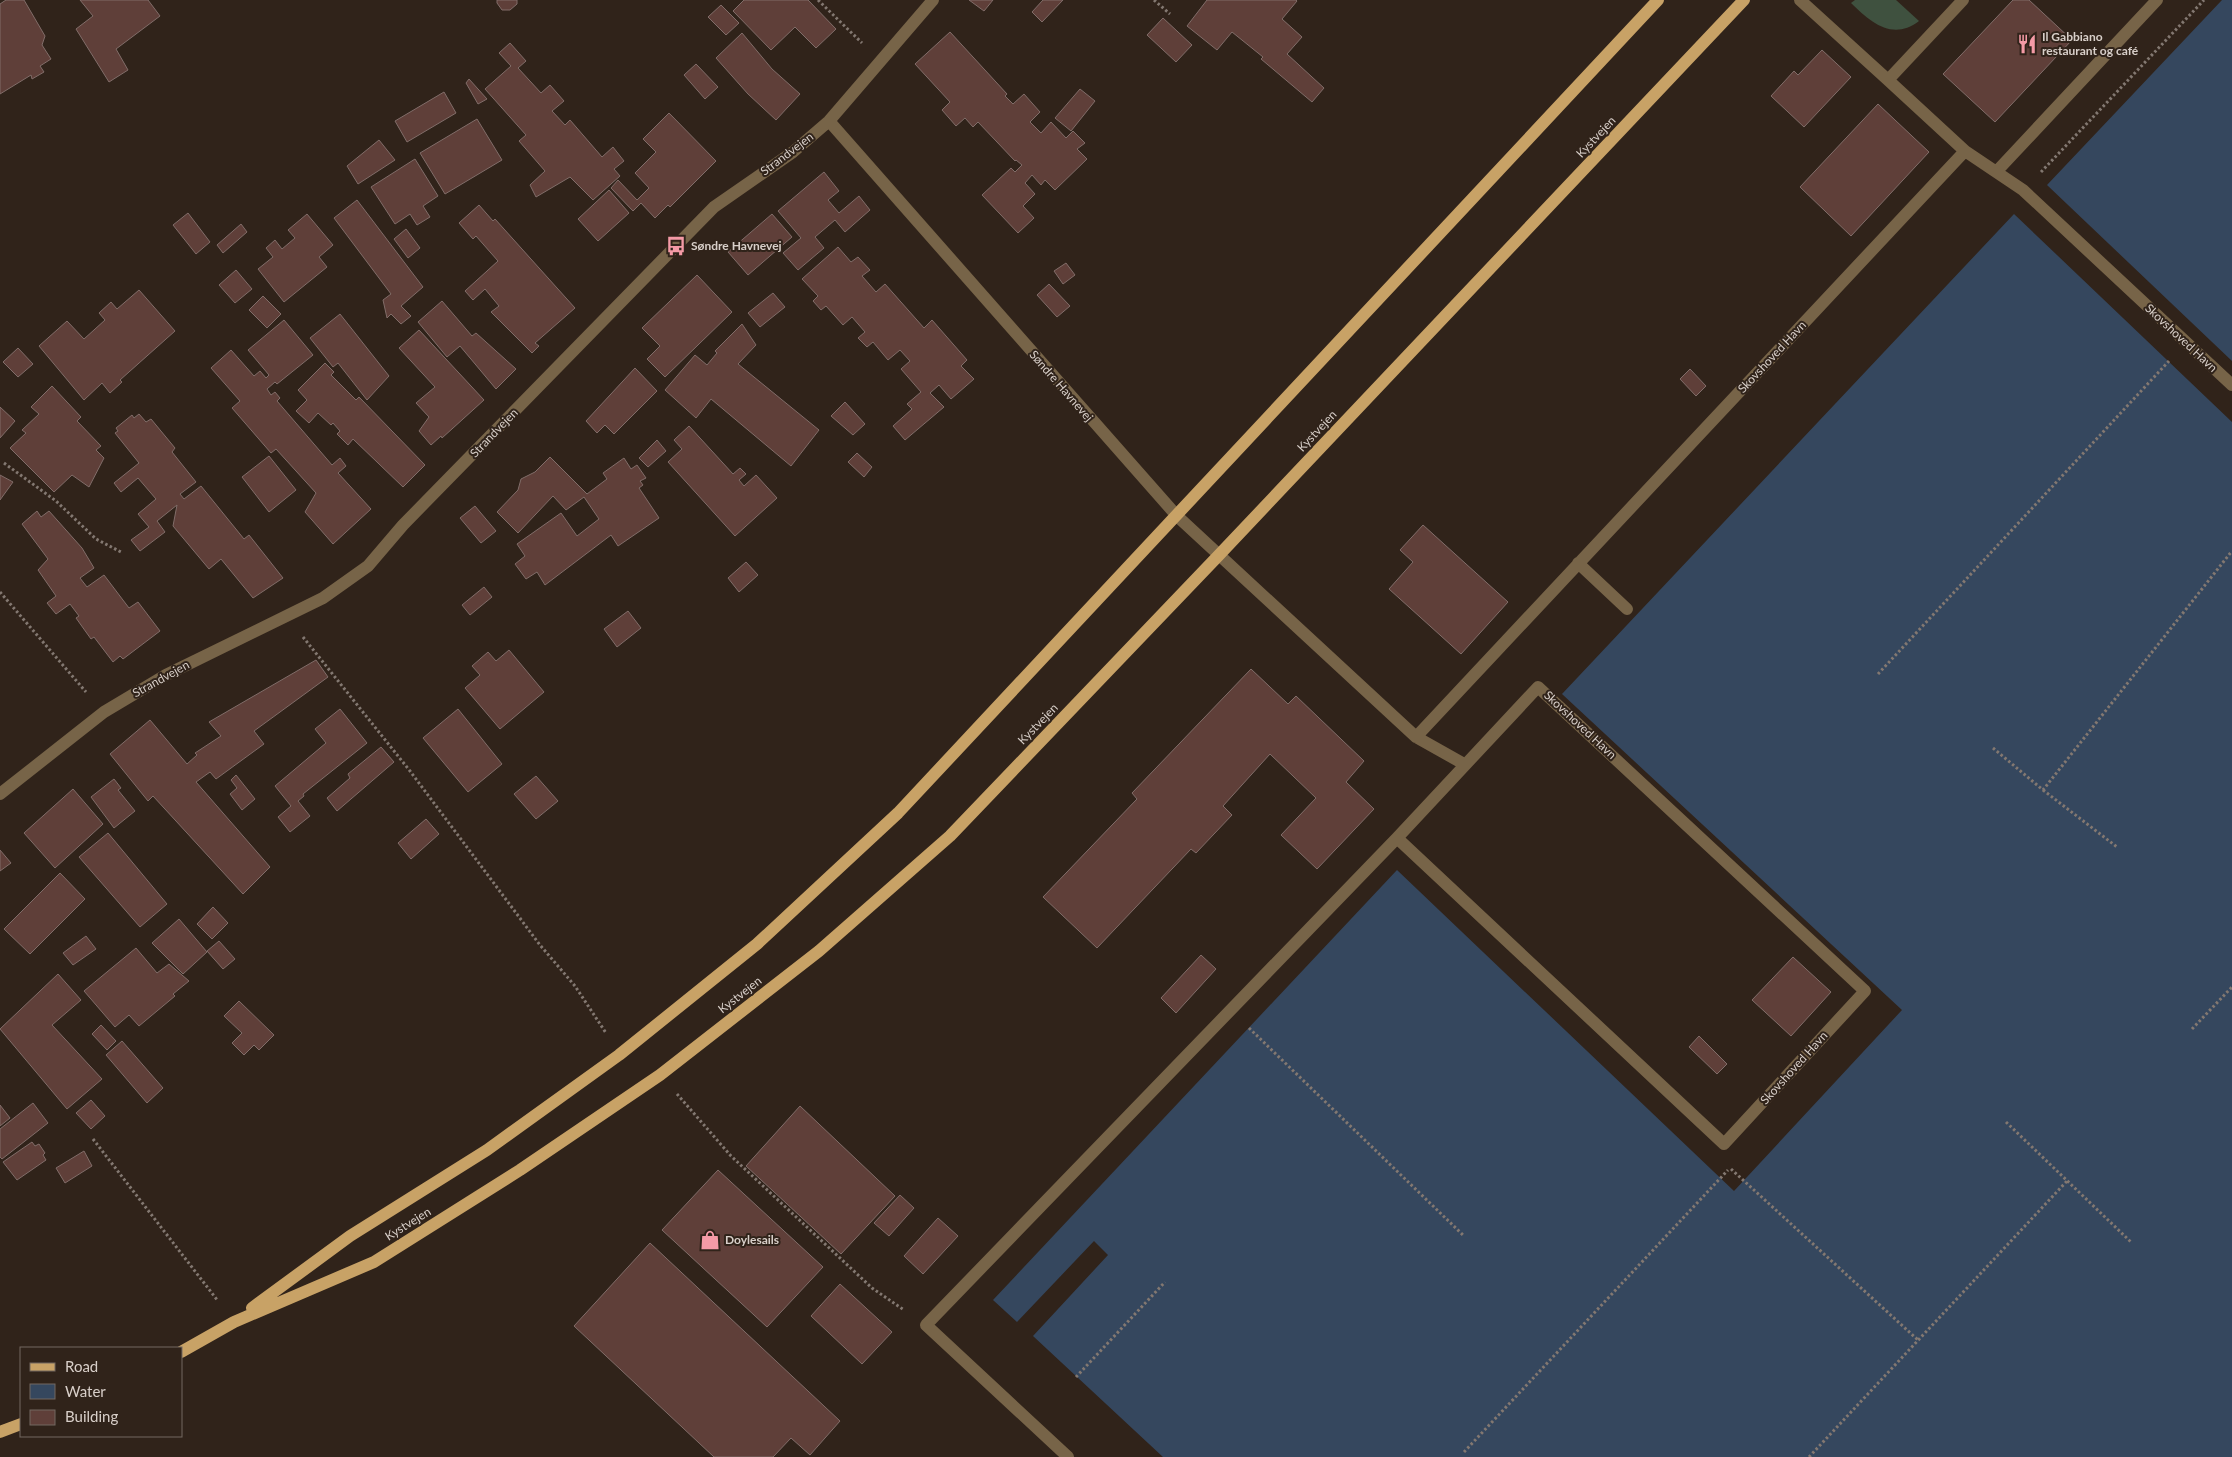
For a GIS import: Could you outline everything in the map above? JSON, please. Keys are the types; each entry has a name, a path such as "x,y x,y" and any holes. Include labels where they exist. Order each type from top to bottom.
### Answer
{"main road":[{"name":"Kystvejen","path":"234,1322 350,1236 487,1150 619,1055 757,944 898,813 1658,0"},
{"name":"Kystvejen","path":"182,1351 234,1322 374,1262 520,1170 660,1075 819,951 950,836 1219,555 1744,0"},
{"path":"0,1432 20,1424"}],"street":[{"name":"Strandvejen","path":"0,794 104,712 166,675 323,598 368,566 403,525 714,207 794,152 829,121 933,0"},
{"name":"Skovshoved Havn","path":"1800,0 1965,150 2023,190 2232,385"},
{"path":"1888,80 1963,0"},
{"path":"1997,171 2157,0"},
{"name":"Søndre Havnevej","path":"829,121 1176,516 1219,555"},
{"name":"Skovshoved Havn","path":"1416,737 1965,150"},
{"path":"1068,1457 926,1325 1397,838 1464,764 1416,737 1219,555"},
{"path":"1578,563 1627,608"},
{"name":"Skovshoved Havn","path":"1464,764 1538,687 1865,991 1724,1144"},
{"path":"1397,838 1724,1144"}],"path":[{"path":"818,0 881,62"},
{"path":"1154,0 1170,14"},
{"path":"2023,190 2204,0"},
{"path":"1878,674 2168,362"},
{"path":"4,463 56,501 96,540 121,552"},
{"path":"2043,790 2232,551"},
{"path":"0,592 104,712"},
{"path":"285,616 410,771 540,945 575,986 619,1055"},
{"path":"1993,748 2043,790 2117,847"},
{"path":"2192,1030 2232,986"},
{"path":"1230,1010 1463,1235"},
{"path":"660,1075 730,1156 872,1288 926,1325"},
{"path":"2006,1122 2132,1243"},
{"path":"93,1139 234,1322"},
{"path":"1724,1144 1730,1168 1918,1340"},
{"path":"1464,1452 1730,1168"},
{"path":"1809,1457 2067,1181"},
{"path":"1076,1377 1165,1282"}],"green space":[{"path":"1855,0 1896,0 1919,21 1909,27 1900,29 1883,27 1866,17 1851,3"}],"water":[{"path":"2222,0 2232,0 2232,361 2047,185"},
{"path":"2014,214 2232,422 2232,1457 1163,1457 1033,1336 1108,1255 1094,1241 1017,1322 993,1300 1397,870 1734,1191 1902,1010 1562,694"}],"building":[{"path":"6,0 24,0 45,36 42,45 51,59 40,66 44,72 32,79 31,75 0,94 0,4"},
{"path":"80,0 148,0 160,16 116,49 128,70 109,82 76,29 93,16"},
{"path":"497,0 517,0 517,4 510,10 502,10"},
{"path":"744,0 808,0 836,29 816,48 795,27 771,50 733,11"},
{"path":"969,0 993,0 984,11"},
{"path":"1043,0 1063,0 1042,22 1032,12"},
{"path":"1207,0 1296,0 1282,19 1302,37 1287,54 1324,88 1312,102 1261,59 1263,57 1232,32 1217,50 1187,26"},
{"path":"2013,0 2029,0 2072,40 1995,122 1943,74"},
{"path":"721,5 739,23 726,35 708,17"},
{"path":"1163,18 1192,45 1176,62 1147,35"},
{"path":"950,32 1007,94 1005,96 1013,104 1024,94 1040,112 1030,122 1041,133 1051,122 1066,138 1073,131 1085,143 1077,149 1087,159 1055,190 1045,180 1041,185 1032,175 1025,183 1035,194 1023,206 1034,218 1018,233 982,195 1011,168 1015,172 1022,165 1015,161 978,122 973,127 965,118 956,126 942,110 950,102 915,64"},
{"path":"742,33 772,69 800,94 776,120 748,94 716,58"},
{"path":"510,43 526,61 518,68 541,93 550,85 564,101 552,111 565,125 570,120 602,157 613,147 624,161 614,169 620,176 593,200 570,177 536,197 530,185 545,171 519,141 526,135 485,89 511,66 499,53"},
{"path":"1822,50 1851,77 1804,127 1771,96 1794,71 1798,75"},
{"path":"696,64 718,87 705,99 684,75"},
{"path":"469,79 487,99 478,104 466,83"},
{"path":"1080,89 1095,101 1071,131 1055,118"},
{"path":"444,92 456,113 407,142 395,121"},
{"path":"1878,104 1929,152 1851,236 1800,187"},
{"path":"669,113 716,161 670,207 668,205 655,218 641,203 633,211 611,188 618,180 637,200 649,188 635,173 656,152 643,139"},
{"path":"477,119 502,160 445,194 420,153"},
{"path":"379,140 395,160 358,184 347,166"},
{"path":"415,159 438,196 423,206 430,217 417,225 410,214 395,224 371,187"},
{"path":"824,172 839,191 828,200 839,213 859,196 870,210 845,232 835,220 815,237 824,248 798,270 783,253 801,238 778,211"},
{"path":"609,190 629,213 598,241 578,219"},
{"path":"357,200 423,287 401,306 411,316 401,324 391,314 387,318 383,300 391,294 334,218"},
{"path":"479,205 493,221 495,219 575,308 535,343 539,346 532,353 491,312 499,306 485,289 473,300 465,291 498,261 476,236 473,239 459,223"},
{"path":"188,213 210,242 196,254 173,225"},
{"path":"307,214 333,245 319,257 327,267 284,302 258,269 273,257 266,248 275,240 282,249 295,238 288,230"},
{"path":"772,214 792,237 748,275 728,252"},
{"path":"241,224 247,232 223,253 217,245"},
{"path":"406,229 420,248 408,258 394,239"},
{"path":"838,247 851,262 858,257 870,270 862,276 876,292 885,284 924,328 932,320 967,360 961,366 974,379 951,399 939,385 930,393 944,407 905,440 893,426 912,409 907,404 921,392 901,369 910,361 900,350 888,360 873,342 867,347 858,338 865,332 852,317 843,325 826,306 821,310 813,301 818,296 802,279"},
{"path":"1066,263 1075,275 1063,284 1054,271"},
{"path":"236,270 252,289 235,303 219,285"},
{"path":"697,275 732,312 665,377 647,359 660,346 642,328"},
{"path":"1049,284 1070,306 1057,317 1037,295"},
{"path":"139,290 175,331 120,380 122,382 110,393 102,383 84,400 39,346 67,321 84,339 105,320 99,313 111,302 117,309"},
{"path":"773,293 785,307 760,327 748,313"},
{"path":"263,296 281,314 267,328 249,310"},
{"path":"442,301 472,336 476,333 516,369 496,389 460,346 447,357 418,322"},
{"path":"340,314 389,376 367,400 338,363 333,367 310,338"},
{"path":"284,320 313,355 277,384 275,382 267,389 271,395 275,392 280,398 277,401 332,465 340,458 346,466 338,473 371,509 333,544 305,512 316,493 276,449 271,453 232,408 240,401 211,368 231,350 254,376 260,371 266,378 269,375 248,350"},
{"path":"742,324 756,345 738,364 819,430 791,466 711,399 696,418 665,390 695,355 707,365 717,353 715,351"},
{"path":"419,330 484,400 442,438 441,436 431,445 419,431 429,417 416,403 435,387 399,348"},
{"path":"18,348 33,364 18,377 3,362"},
{"path":"325,363 334,372 331,375 356,400 359,397 425,465 403,487 353,439 348,445 337,434 340,431 333,423 331,425 318,413 309,423 296,411 307,400 298,390"},
{"path":"635,368 657,391 614,434 605,425 597,433 586,421"},
{"path":"1690,369 1706,386 1696,396 1680,379"},
{"path":"52,386 81,417 77,421 101,446 96,450 104,458 89,487 72,475 54,492 10,448 26,433 22,430 39,414 31,407"},
{"path":"845,402 865,424 853,435 831,416"},
{"path":"0,407 15,421 0,438"},
{"path":"139,414 146,422 151,419 175,448 172,452 196,482 180,494 184,499 201,486 244,539 249,535 283,578 253,598 221,559 209,569 173,526 177,505 157,521 165,532 140,551 131,540 149,527 138,514 156,499 138,478 121,492 114,483 139,463 115,433 118,431 116,428 132,415 134,418"},
{"path":"689,426 733,474 740,468 746,474 739,480 744,486 756,475 777,498 735,536 668,462 682,449 674,440"},
{"path":"657,440 666,451 648,467 639,458"},
{"path":"857,453 872,467 864,477 848,462"},
{"path":"269,456 296,490 269,512 242,477"},
{"path":"550,457 587,494 607,479 603,473 624,458 631,469 637,465 646,478 640,481 643,485 639,488 659,518 618,546 611,535 545,585 537,572 526,579 515,564 525,556 517,544 561,513 577,536 599,519 584,497 566,510 553,496 518,533 497,512 518,490 521,479 535,472"},
{"path":"0,475 13,482 0,500"},
{"path":"475,506 496,531 481,543 460,518"},
{"path":"37,511 41,517 49,511 82,548 94,568 80,578 87,587 104,575 129,608 138,602 160,631 123,659 120,656 113,662 94,637 91,639 76,618 79,616 70,604 56,614 47,603 56,596 38,570 48,559 22,524"},
{"path":"1423,525 1508,602 1461,654 1389,589 1413,562 1400,550"},
{"path":"746,562 758,575 739,592 728,578"},
{"path":"484,587 492,597 470,615 462,605"},
{"path":"628,611 641,628 617,647 604,629"},
{"path":"509,650 544,692 500,729 465,688 480,675 472,666 488,652 496,661"},
{"path":"316,660 328,677 254,731 264,744 216,779 210,772 196,782 270,867 243,894 153,796 148,801 110,754 150,720 187,764 197,755 195,753 221,736 209,722"},
{"path":"1251,669 1288,704 1296,696 1364,761 1346,782 1374,809 1317,869 1281,835 1316,798 1270,754 1223,806 1232,815 1196,853 1191,849 1097,948 1043,897 1137,799 1132,793"},
{"path":"340,709 367,743 303,794 304,796 298,801 310,816 290,832 278,817 291,806 275,786 326,743 315,729"},
{"path":"458,709 502,764 468,792 423,738"},
{"path":"381,747 394,762 337,811 327,798 350,778 348,774"},
{"path":"236,775 255,799 242,810 230,794 237,788 231,780"},
{"path":"536,776 558,801 536,819 514,794"},
{"path":"114,779 121,788 118,790 135,811 114,828 91,797"},
{"path":"73,789 103,824 55,868 24,833"},
{"path":"426,819 439,834 411,859 398,843"},
{"path":"108,833 167,904 140,927 79,857"},
{"path":"0,850 11,863 0,871"},
{"path":"60,873 85,899 30,954 4,929"},
{"path":"213,907 228,923 212,939 197,924"},
{"path":"179,919 207,952 183,974 152,943"},
{"path":"86,936 96,949 73,965 63,953"},
{"path":"219,941 235,959 223,969 207,951"},
{"path":"136,948 157,973 169,964 189,981 173,994 175,996 139,1026 129,1015 115,1027 84,991"},
{"path":"1201,955 1216,969 1176,1013 1161,998"},
{"path":"1793,957 1831,992 1791,1036 1752,1000"},
{"path":"58,974 81,1000 52,1025 102,1079 67,1109 0,1029"},
{"path":"239,1001 274,1035 259,1050 254,1045 244,1055 232,1043 242,1033 224,1016"},
{"path":"101,1025 116,1041 107,1050 92,1034"},
{"path":"1699,1036 1727,1064 1717,1074 1689,1047"},
{"path":"122,1041 163,1088 147,1103 106,1055"},
{"path":"91,1100 105,1116 91,1129 76,1113"},
{"path":"33,1103 48,1123 2,1159 0,1157 0,1129"},
{"path":"0,1105 10,1118 0,1126"},
{"path":"800,1106 895,1196 841,1254 746,1166"},
{"path":"32,1142 35,1146 39,1144 45,1153 43,1155 46,1160 17,1180 3,1162"},
{"path":"84,1151 92,1166 65,1183 56,1168"},
{"path":"718,1170 823,1267 767,1327 662,1230"},
{"path":"900,1195 914,1208 889,1236 874,1223"},
{"path":"938,1218 958,1236 923,1274 904,1256"},
{"path":"650,1243 840,1421 810,1455 791,1438 773,1457 714,1457 574,1326"},
{"path":"840,1284 892,1332 862,1364 811,1316"}],"place":[{"name":"Il Gabbiano restaurant og café","path":"2027,44"},
{"name":"Søndre Havnevej","path":"676,246"},
{"name":"Doylesails","path":"710,1240"}]}
